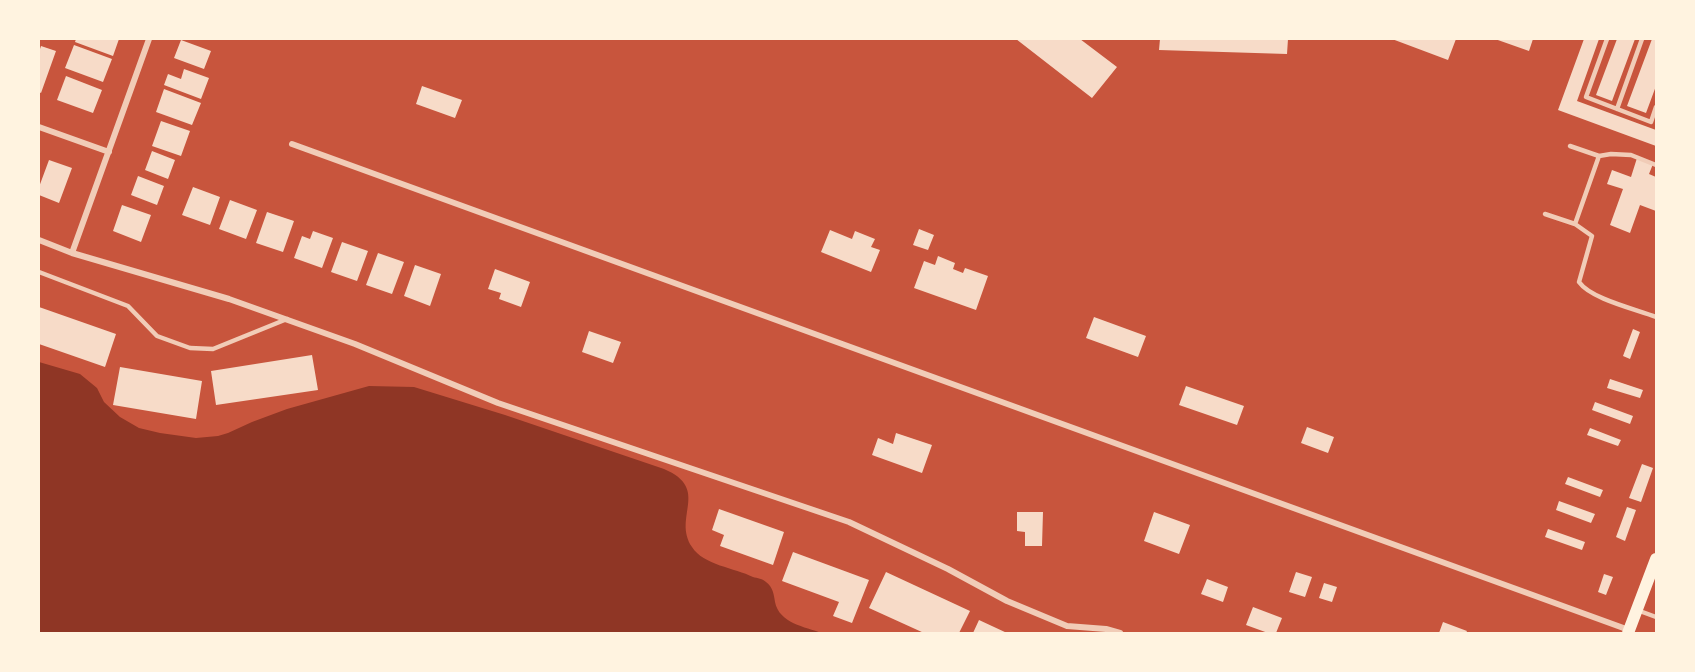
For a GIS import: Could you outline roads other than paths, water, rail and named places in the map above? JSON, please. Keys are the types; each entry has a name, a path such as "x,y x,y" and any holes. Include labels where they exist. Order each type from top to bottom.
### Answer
{"main road":[{"path":"1628,632 1656,559"}],"street":[{"path":"72,253 149,39"},
{"path":"39,127 109,152"},
{"path":"292,144 1628,632"},
{"path":"39,240 72,253 229,298 355,344 498,403 849,522 948,569 1007,601 1066,626 1106,629 1120,633"}],"lane":[{"path":"1607,39 1586,97 1651,122 1656,107"},
{"path":"1617,109 1642,39"},
{"path":"1570,146 1599,156 1611,154 1631,156 1656,165"},
{"path":"1575,224 1599,156"},
{"path":"1545,214 1575,224 1592,236 1579,282 1584,288 1595,295 1656,317"},
{"path":"39,272 128,306 157,336 190,348 213,349 287,320"},
{"path":"1637,609 1656,616"}]}
